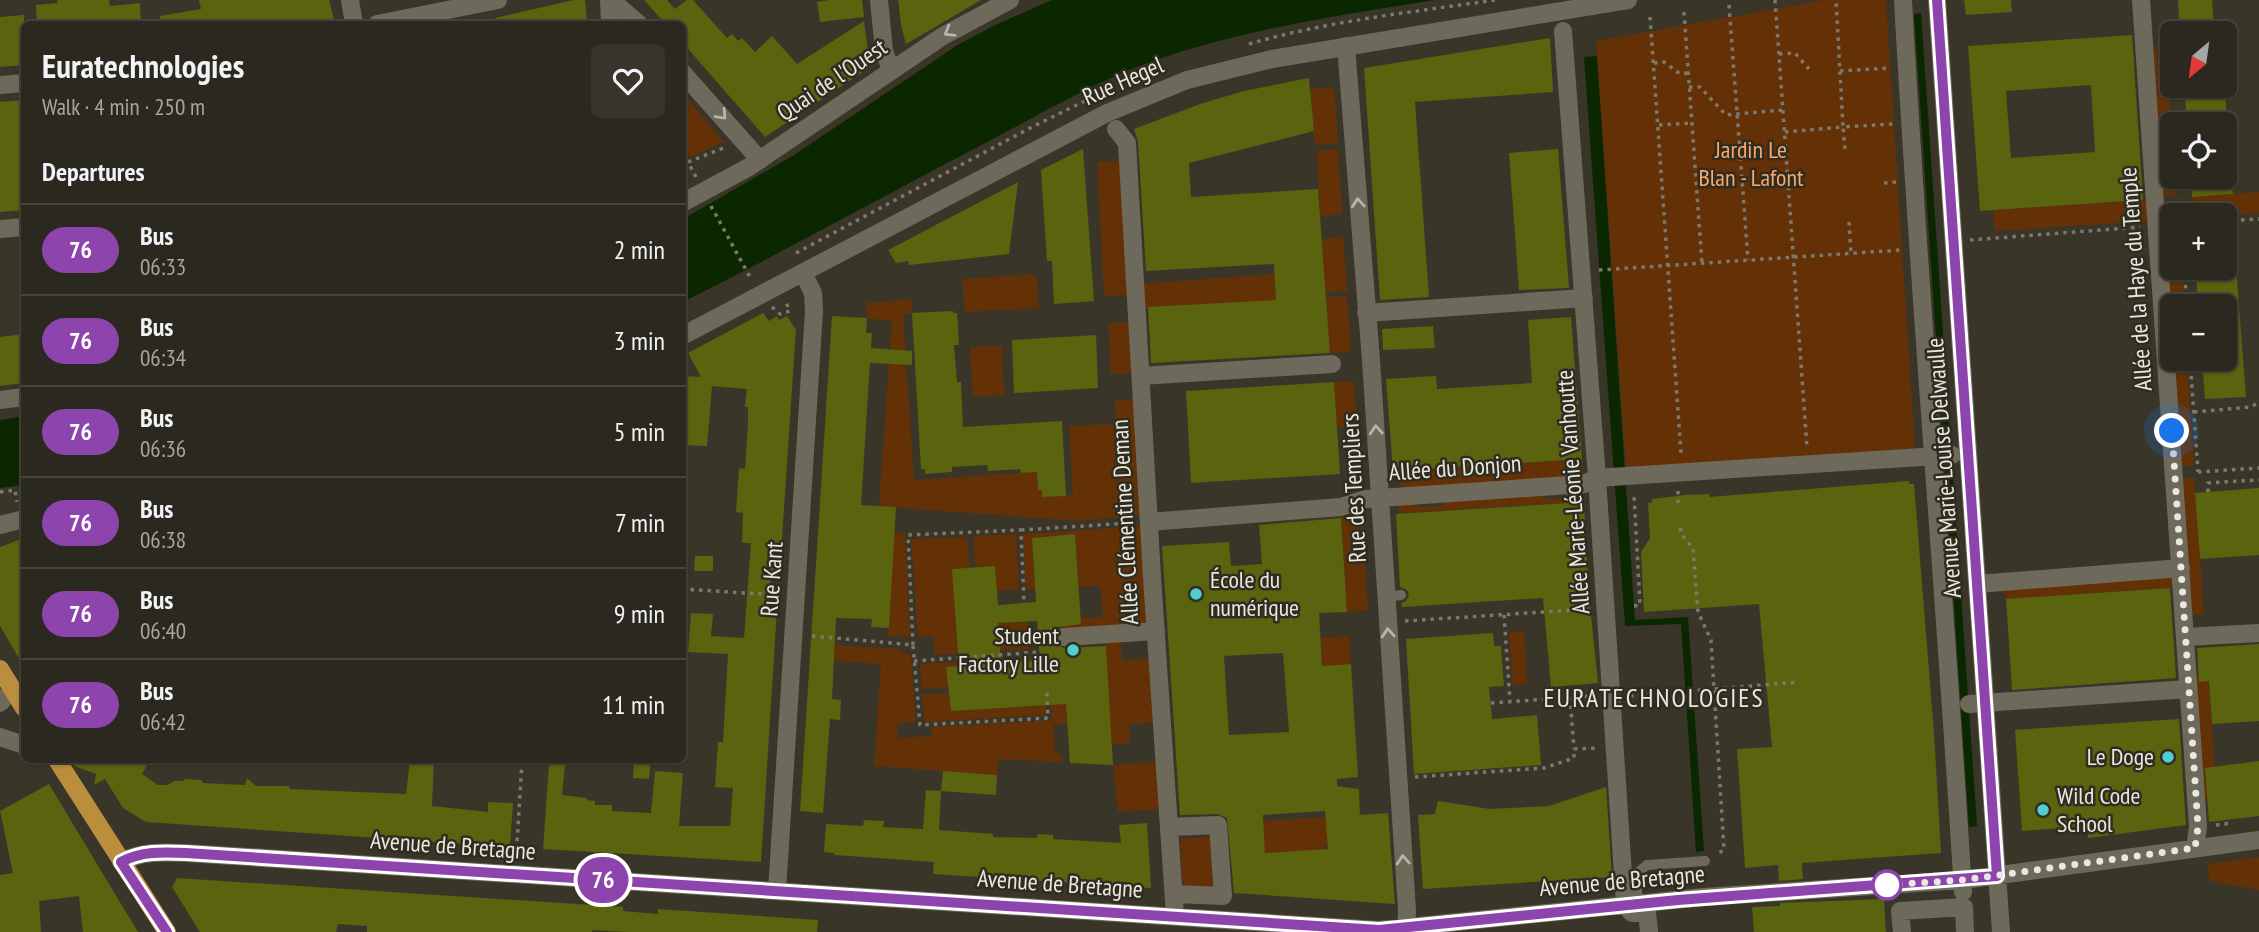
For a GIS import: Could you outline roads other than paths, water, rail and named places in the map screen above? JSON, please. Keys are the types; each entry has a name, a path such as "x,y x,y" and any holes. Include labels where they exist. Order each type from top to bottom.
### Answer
{"main road":[{"path":"0,669 21,703"},
{"path":"58,763 167,932"}],"street":[{"path":"350,0 354,21"},
{"path":"392,21 498,0"},
{"path":"610,0 610,21"},
{"path":"610,0 635,21"},
{"path":"879,0 884,51 891,70"},
{"name":"Quai de l'Ouest","path":"686,201 739,174 963,23 1010,0"},
{"name":"Rue Hegel","path":"686,334 1095,119 1188,80 1221,70 1346,46 1628,0"},
{"name":"Avenue Marie-Louise Delwaulle","path":"1902,0 1920,249 1943,456 1963,886"},
{"name":"Avenue Marie-Louise Delwaulle","path":"1937,0 1977,584 1977,704 2001,932"},
{"name":"Allée de la Haye du Temple","path":"2141,0 2198,827 2195,848"},
{"name":"Allée Marie-Léonie Vanhoutte","path":"1563,31 1584,298 1618,477 1606,608 1615,746 1631,904"},
{"name":"Rue des Templiers","path":"1346,46 1380,498 1393,596 1387,622 1406,930"},
{"path":"686,77 760,160"},
{"path":"0,85 21,83"},
{"name":"Allée Clémentine Deman","path":"1116,129 1127,143 1175,916"},
{"path":"0,229 21,227"},
{"name":"Rue Kant","path":"777,891 814,311 813,293 803,273"},
{"path":"1366,313 1584,298"},
{"path":"1141,376 1332,364"},
{"path":"0,400 21,397"},
{"name":"Allée du Donjon","path":"1149,522 1341,507 1365,499 1584,484 1618,477 1943,456"},
{"path":"0,525 21,510"},
{"path":"1977,584 2181,568"},
{"path":"1064,637 1156,631"},
{"path":"2185,638 2259,633"},
{"path":"0,702 13,689"},
{"path":"1977,704 2188,689"},
{"path":"0,737 21,744"},
{"path":"1171,827 1218,825 1223,896 1174,894"},
{"name":"Avenue de Bretagne","path":"121,862 149,853 186,853 1406,930 1631,904 1963,886 1997,876 2259,840"},
{"path":"1631,904 1632,913 1647,912 1649,932"},
{"path":"1902,932 1900,911 1964,907 1965,932"}],"lane":[{"path":"1631,904 1636,874 1641,868 1647,865 1700,861"}],"place":[{"name":"École du numérique","path":"1196,594"},
{"name":"Student Factory Lille","path":"1073,650"},
{"name":"Le Doge","path":"2168,757"},
{"name":"Wild Code School","path":"2043,810"}],"district":[{"name":"EURATECHNOLOGIES","path":"1654,698"}],"park label":[{"name":"Jardin Le Blan - Lafont","path":"1751,164"}]}
